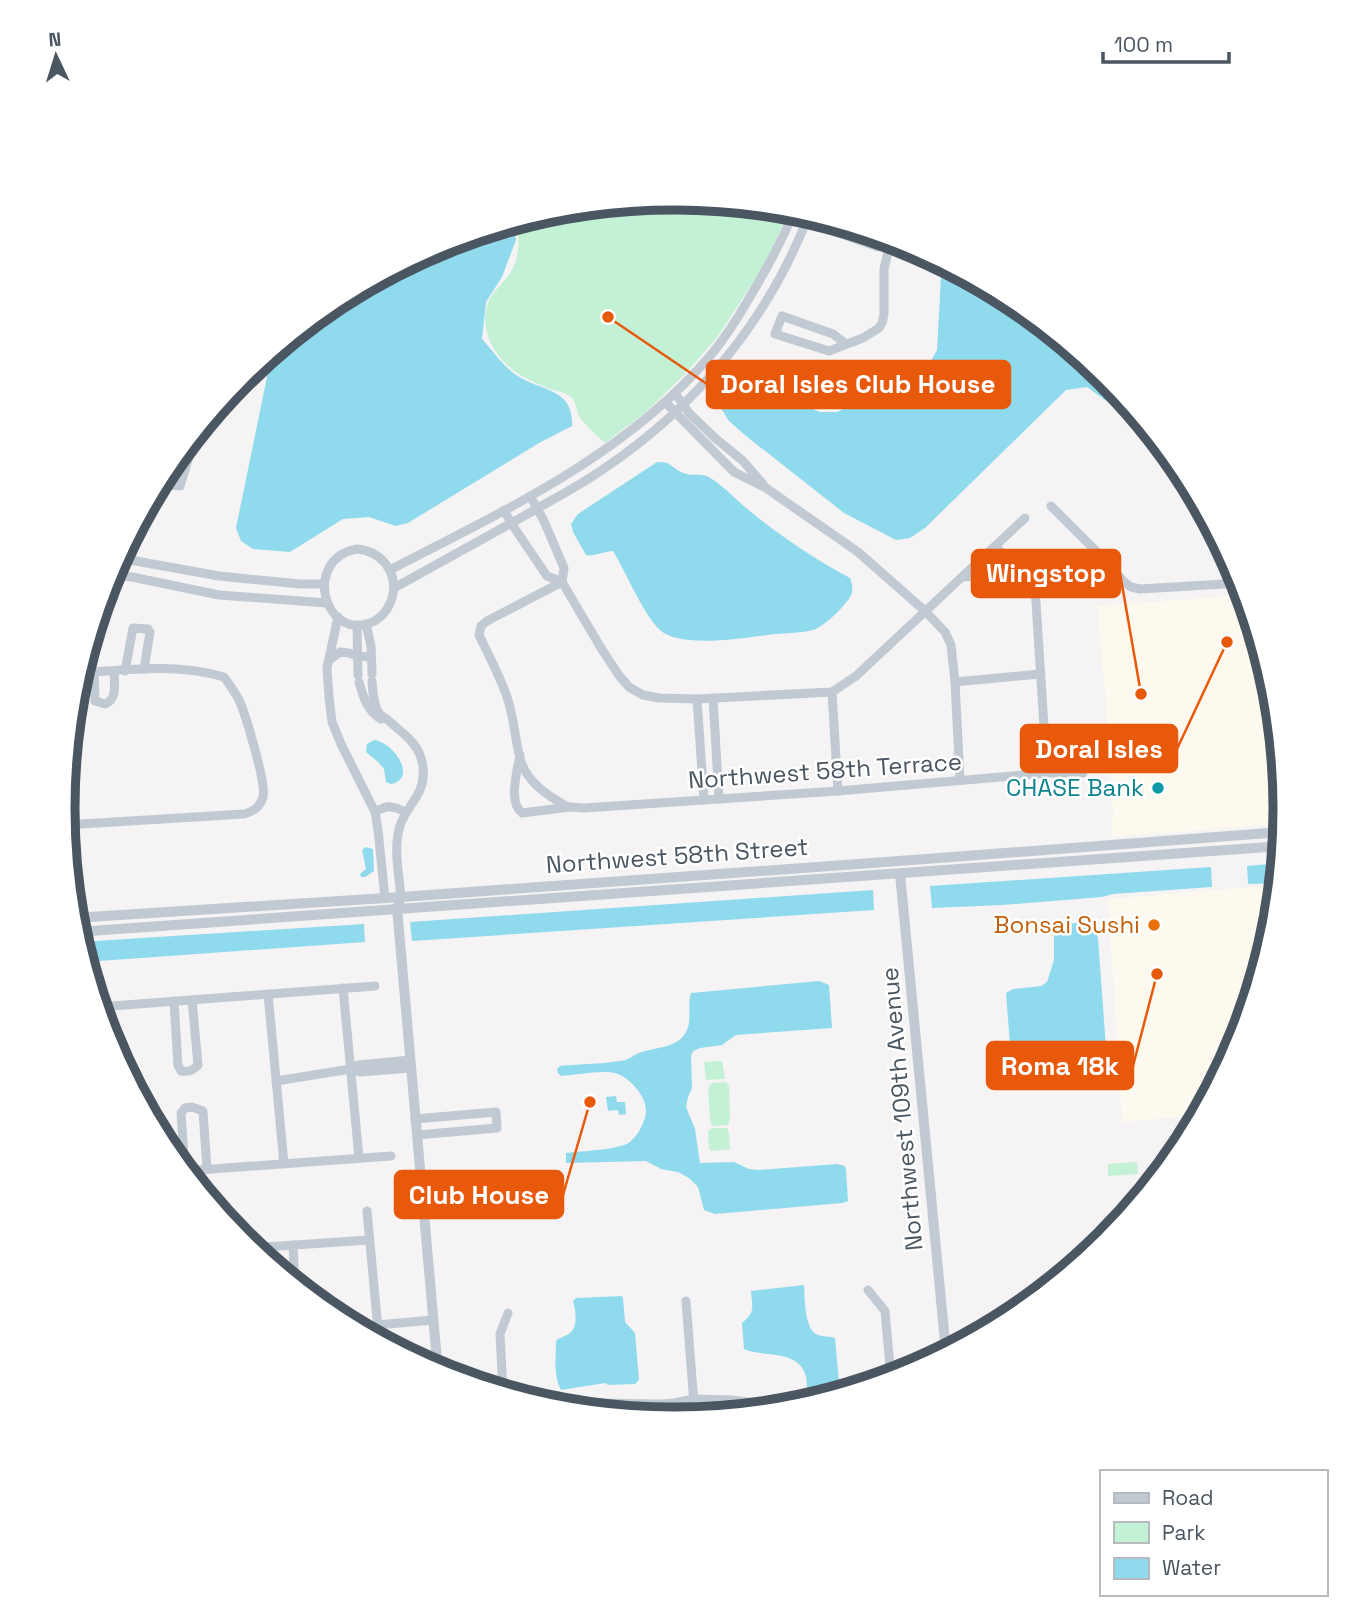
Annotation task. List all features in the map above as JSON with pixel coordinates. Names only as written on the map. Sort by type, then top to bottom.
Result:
[{"type":"street","points":[[390,570],[530,496],[599,454],[665,402],[706,361],[727,333],[776,253],[790,221]]},
{"type":"street","points":[[394,588],[604,469],[675,413],[727,359],[764,306],[796,248],[805,224]]},
{"type":"street","points":[[846,235],[879,246]]},
{"type":"street","points":[[846,344],[834,334],[782,316],[775,334],[825,351],[833,351],[879,328],[884,314],[884,269],[888,250]]},
{"type":"street","points":[[675,393],[689,413],[742,460],[766,488]]},
{"type":"street","points":[[665,402],[734,472],[766,488],[858,552],[945,632],[951,645],[955,682],[960,780]]},
{"type":"street","points":[[170,485],[180,486],[189,458]]},
{"type":"street","points":[[530,496],[564,568],[562,582],[600,648],[629,687],[643,695],[659,698],[697,699],[832,692],[856,676],[1025,519]]},
{"type":"street","points":[[1051,506],[1131,587],[1140,589],[1229,584]]},
{"type":"street","points":[[504,510],[547,576],[562,582]]},
{"type":"street","points":[[996,547],[1035,587],[1047,774]]},
{"type":"street","points":[[349,550],[367,550],[379,556],[390,570],[394,588],[390,605],[375,621],[362,625],[343,621],[327,603],[324,584],[326,573],[340,554],[349,550]]},
{"type":"street","points":[[130,560],[219,576],[324,584]]},
{"type":"street","points":[[962,577],[1022,574]]},
{"type":"street","points":[[122,576],[219,594],[327,603]]},
{"type":"street","points":[[562,582],[487,621],[481,626],[479,635],[508,699],[526,772],[536,786],[570,807]]},
{"type":"street","points":[[338,617],[327,668],[332,722],[375,813],[385,898],[397,910]]},
{"type":"street","points":[[362,625],[357,656],[363,699],[375,716],[392,724]]},
{"type":"street","points":[[362,625],[371,657],[374,699],[379,713],[407,735],[417,748],[423,765],[423,783],[400,825],[397,841],[401,897],[397,910],[437,1358]]},
{"type":"street","points":[[125,671],[135,627],[148,629],[150,632],[144,669]]},
{"type":"street","points":[[329,660],[340,652],[371,657]]},
{"type":"street","points":[[76,824],[244,814],[256,810],[263,798],[264,790],[252,740],[239,701],[224,677],[184,668],[144,669],[125,671],[114,671],[94,673],[95,701],[109,703],[114,693],[114,671]]},
{"type":"street","points":[[955,682],[1040,674]]},
{"type":"street","points":[[832,692],[838,791]]},
{"type":"street","points":[[713,698],[719,799]]},
{"type":"street","points":[[697,699],[704,800]]},
{"type":"street","name":"Northwest 58th Terrace","points":[[520,755],[514,800],[516,808],[522,813],[570,807],[838,791],[1047,774],[1083,774]]},
{"type":"street","points":[[375,813],[390,806],[406,813]]},
{"type":"street","name":"Northwest 58th Street","points":[[86,917],[401,897],[1272,833]]},
{"type":"street","name":"Northwest 58th Street","points":[[88,931],[1271,847]]},
{"type":"street","name":"Northwest 109th Avenue","points":[[899,861],[945,1343]]},
{"type":"street","points":[[109,1006],[375,986]]},
{"type":"street","points":[[343,988],[359,1158]]},
{"type":"street","points":[[268,994],[284,1164]]},
{"type":"street","points":[[174,1001],[178,1065],[181,1071],[188,1071],[198,1065],[192,1000]]},
{"type":"street","points":[[275,1081],[351,1069],[358,1065],[379,1067],[411,1064]]},
{"type":"street","points":[[184,1152],[181,1113],[184,1108],[192,1107],[203,1111],[207,1169]]},
{"type":"street","points":[[415,1119],[496,1112],[497,1128],[417,1135]]},
{"type":"street","points":[[197,1170],[391,1156]]},
{"type":"street","points":[[367,1211],[377,1328]]},
{"type":"street","points":[[266,1247],[369,1240]]},
{"type":"street","points":[[293,1245],[294,1271]]},
{"type":"street","points":[[868,1290],[886,1311],[890,1367]]},
{"type":"street","points":[[686,1301],[694,1406]]},
{"type":"street","points":[[502,1382],[500,1334],[508,1313]]},
{"type":"street","points":[[377,1325],[433,1320]]},
{"type":"street","points":[[607,1403],[660,1404],[694,1399],[749,1402]]},
{"type":"shaded area","points":[[1233,596],[1252,654],[1268,730],[1272,825],[1111,837],[1113,813],[1108,726],[1097,606]]},
{"type":"shaded area","points":[[1268,886],[1241,1001],[1211,1073],[1188,1116],[1122,1122],[1108,899]]},
{"type":"green space","points":[[635,211],[713,211],[785,220],[763,267],[718,336],[685,374],[646,412],[605,443],[581,419],[571,397],[517,373],[502,359],[490,342],[485,313],[492,296],[512,271],[519,230],[557,221]]},
{"type":"green space","points":[[722,1061],[725,1079],[706,1080],[704,1062]]},
{"type":"green space","points":[[726,1082],[729,1086],[730,1120],[728,1125],[713,1126],[710,1121],[708,1088],[712,1083]]},
{"type":"green space","points":[[712,1128],[727,1128],[730,1149],[711,1151],[708,1131]]},
{"type":"green space","points":[[1137,1162],[1138,1174],[1108,1176],[1108,1164]]},
{"type":"water","points":[[515,231],[516,240],[502,277],[486,302],[482,339],[512,372],[560,396],[571,413],[572,426],[539,443],[408,523],[396,526],[369,517],[343,519],[290,552],[253,549],[241,541],[236,528],[267,370],[279,358],[310,333],[375,290],[445,255]]},
{"type":"water","points":[[942,273],[1007,311],[1069,358],[1124,414],[1161,461],[1113,406],[1087,387],[1066,390],[925,528],[910,538],[896,540],[844,513],[729,421],[722,410],[724,398],[737,384],[820,412],[837,412],[902,383],[928,366],[937,350]]},
{"type":"water","points":[[657,462],[669,464],[685,474],[704,475],[712,479],[786,538],[850,578],[852,593],[846,603],[823,624],[804,632],[703,641],[664,633],[644,608],[613,551],[586,555],[571,524],[578,514]]},
{"type":"water","points":[[374,740],[389,747],[400,761],[403,775],[399,781],[391,784],[386,782],[384,769],[366,752],[367,744]]},
{"type":"water","points":[[366,847],[373,849],[374,871],[361,877],[360,874],[366,869],[362,850]]},
{"type":"water","points":[[1270,864],[1268,883],[1248,884],[1247,866]]},
{"type":"water","points":[[1211,867],[1212,887],[1002,905],[932,908],[930,886]]},
{"type":"water","points":[[873,890],[874,910],[412,941],[410,922]]},
{"type":"water","points":[[1078,923],[1094,930],[1098,938],[1107,1062],[1104,1067],[1099,1068],[1016,1075],[1012,1071],[1006,993],[1013,989],[1041,986],[1047,982],[1054,960],[1054,929],[1059,924]]},
{"type":"water","points":[[364,924],[365,942],[96,961],[91,941]]},
{"type":"water","points":[[819,981],[829,985],[832,1028],[736,1035],[722,1045],[693,1051],[692,1088],[686,1107],[695,1129],[700,1163],[734,1162],[758,1170],[837,1164],[845,1166],[848,1201],[715,1214],[704,1210],[698,1187],[689,1178],[646,1161],[566,1163],[566,1153],[609,1148],[630,1142],[641,1127],[646,1109],[631,1082],[620,1075],[603,1072],[561,1076],[557,1069],[560,1066],[625,1060],[678,1041],[687,1030],[691,993]]},
{"type":"water","points":[[616,1096],[617,1102],[625,1102],[626,1114],[619,1115],[618,1110],[608,1111],[606,1097]]},
{"type":"water","points":[[804,1285],[810,1327],[818,1335],[835,1338],[839,1384],[807,1392],[804,1371],[799,1364],[785,1357],[744,1349],[742,1323],[751,1312],[751,1291]]},
{"type":"water","points":[[622,1296],[625,1322],[635,1333],[639,1380],[635,1384],[605,1383],[561,1390],[556,1372],[556,1341],[571,1332],[575,1325],[573,1301],[576,1298]]},
{"type":"place","name":"Doral Isles Club House","points":[[608,317]]},
{"type":"place","name":"Doral Isles","points":[[1227,642]]},
{"type":"place","name":"Wingstop","points":[[1141,694]]},
{"type":"place","name":"CHASE Bank","points":[[1158,788]]},
{"type":"place","name":"Bonsai Sushi","points":[[1154,925]]},
{"type":"place","name":"Roma 18k","points":[[1157,974]]},
{"type":"place","name":"Club House","points":[[590,1102]]}]
